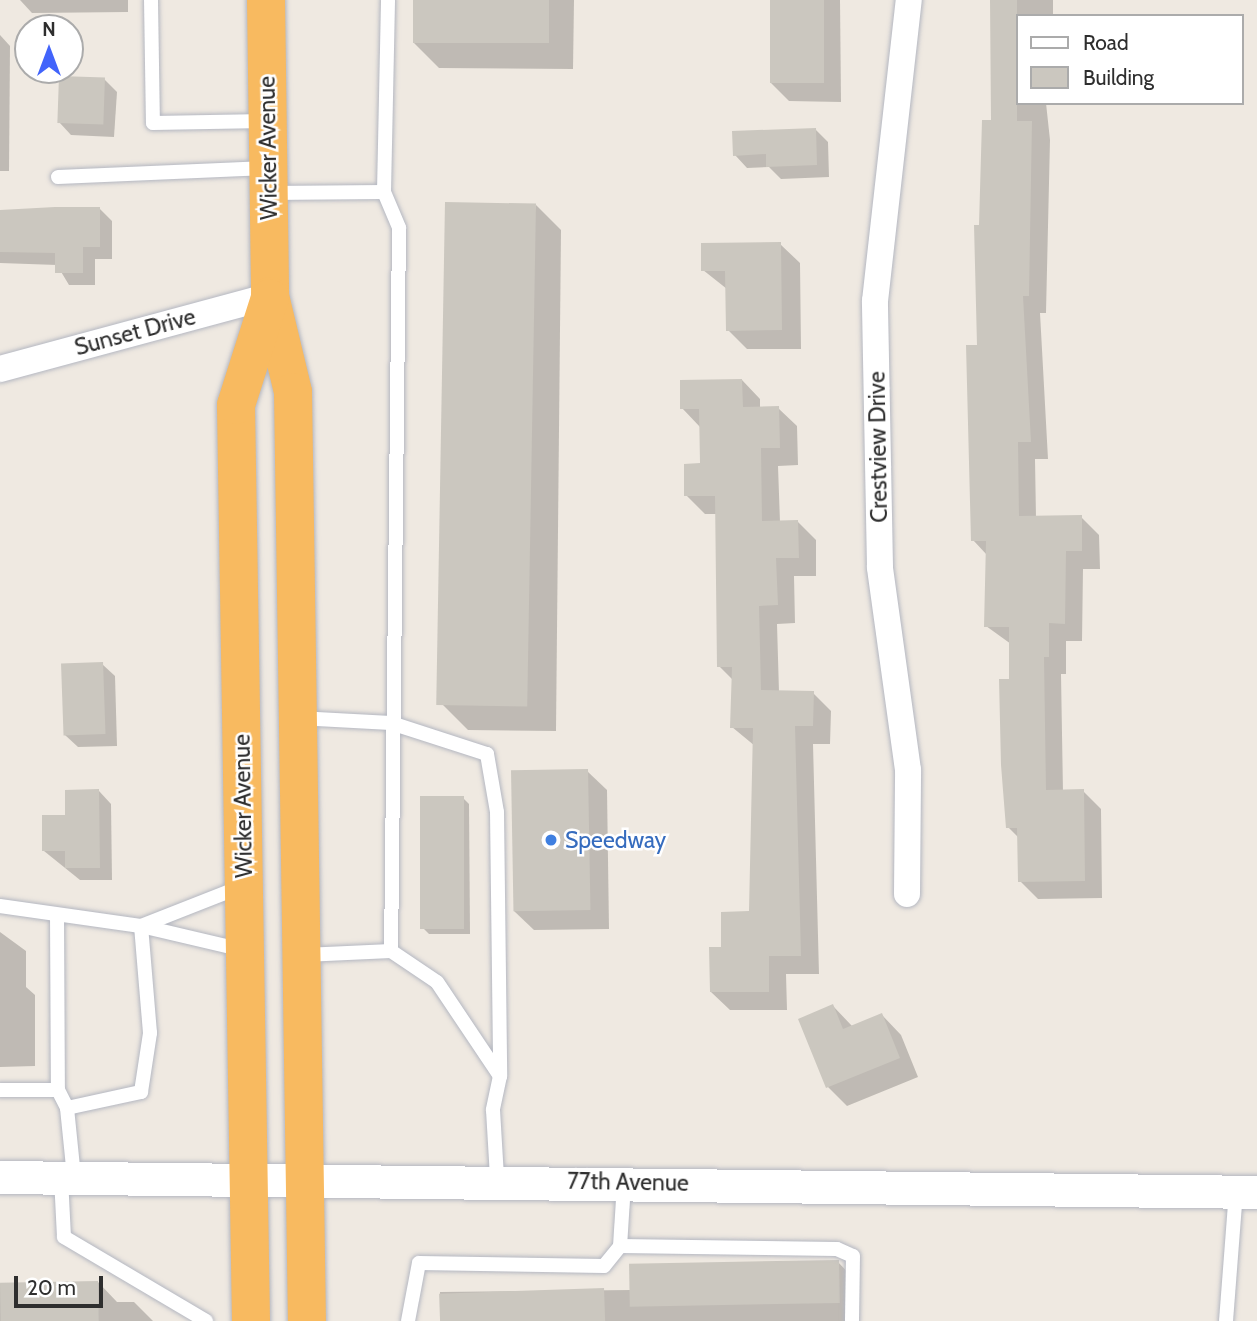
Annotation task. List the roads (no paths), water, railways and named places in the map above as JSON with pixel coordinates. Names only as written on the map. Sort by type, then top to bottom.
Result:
[{"type":"highway","name":"Wicker Avenue","points":[[266,0],[270,296],[293,391],[307,1178],[307,1321]]},
{"type":"highway","name":"Wicker Avenue","points":[[251,1321],[248,951],[236,405],[270,296]]},
{"type":"street","name":"Crestview Drive","points":[[906,894],[908,770],[880,568],[875,301],[909,0]]},
{"type":"street","name":"Sunset Drive","points":[[0,369],[270,296]]},
{"type":"street","name":"77th Avenue","points":[[0,1177],[497,1178],[624,1183],[1246,1191]]},
{"type":"lane","points":[[151,0],[153,123],[268,121]]},
{"type":"lane","points":[[388,0],[384,192],[399,228],[391,723],[391,951]]},
{"type":"lane","points":[[58,177],[269,180],[384,192]]},
{"type":"lane","points":[[297,718],[391,723],[487,754],[497,812],[500,1076],[493,1110],[497,1178]]},
{"type":"lane","points":[[141,926],[245,885]]},
{"type":"lane","points":[[0,906],[141,926],[248,951]]},
{"type":"lane","points":[[57,915],[58,1090],[67,1108],[68,1177],[64,1237],[206,1321]]},
{"type":"lane","points":[[67,1108],[141,1092],[150,1033],[141,926]]},
{"type":"lane","points":[[303,955],[391,951],[437,982],[500,1076]]},
{"type":"lane","points":[[0,1090],[58,1090]]},
{"type":"lane","points":[[408,1321],[419,1263],[604,1266],[620,1246],[624,1183]]},
{"type":"lane","points":[[1226,1321],[1246,1191]]},
{"type":"lane","points":[[620,1246],[837,1249],[853,1256],[852,1321]]},
{"type":"place","name":"Speedway","points":[[551,840]]}]
